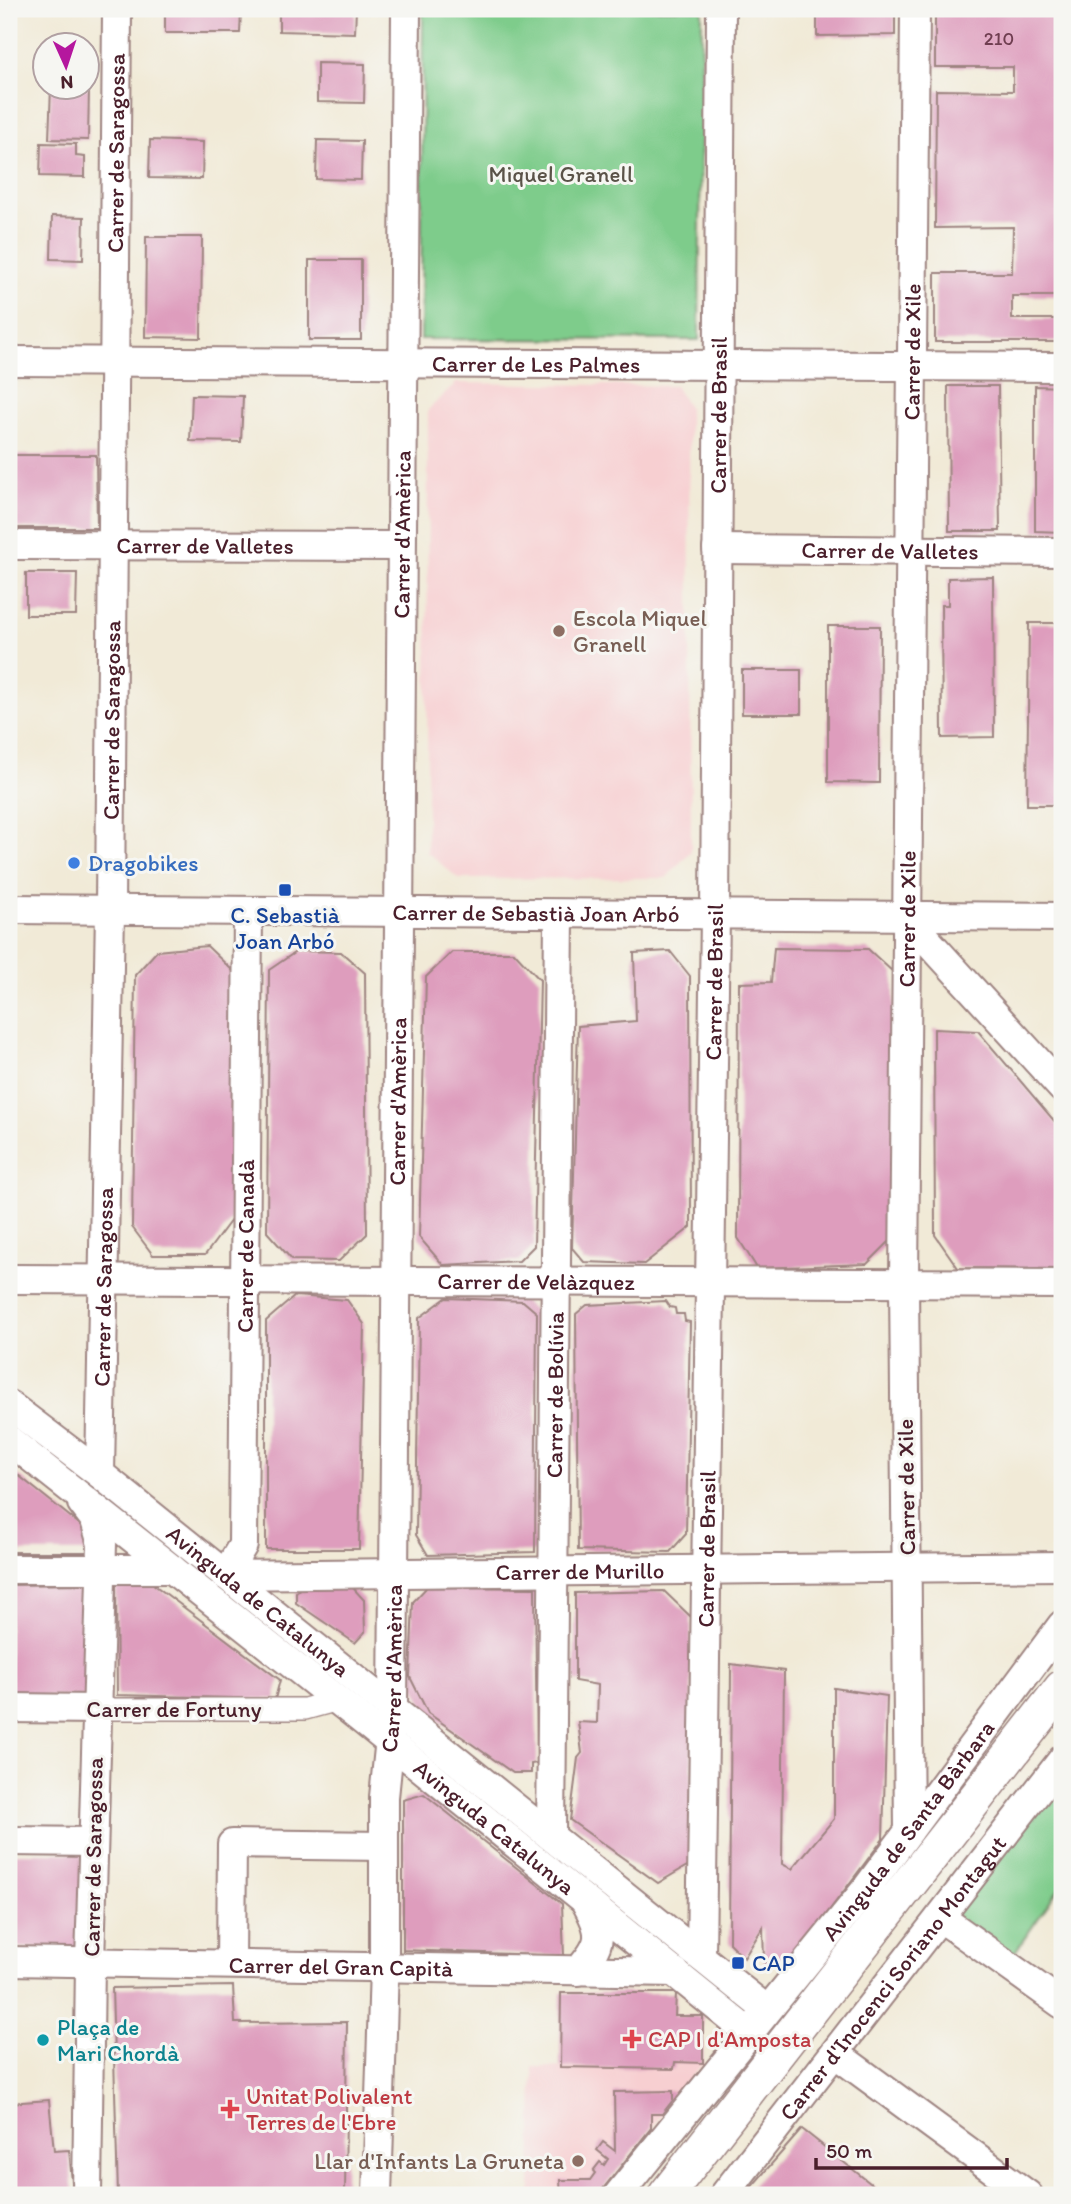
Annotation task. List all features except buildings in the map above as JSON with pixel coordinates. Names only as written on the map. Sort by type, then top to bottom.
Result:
[{"type":"street","name":"Carrer de Saragossa","points":[[100,1474],[110,909],[117,9]]},
{"type":"street","name":"Carrer d'Amèrica","points":[[377,2195],[384,1967],[384,1797],[393,1709],[406,9]]},
{"type":"street","name":"Carrer de Brasil","points":[[701,1957],[715,915],[721,9]]},
{"type":"street","name":"Carrer de Xile","points":[[909,1831],[904,1283],[915,9]]},
{"type":"street","name":"Carrer de Les Palmes","points":[[9,360],[1062,367]]},
{"type":"street","name":"Carrer de Valletes","points":[[9,545],[401,546]]},
{"type":"street","name":"Carrer de Valletes","points":[[717,550],[1062,552]]},
{"type":"street","name":"Carrer de Sebastià Joan Arbó","points":[[9,909],[1062,917]]},
{"type":"street","name":"Carrer de Canadà","points":[[225,1575],[243,1545],[248,911]]},
{"type":"street","name":"Carrer de Bolívia","points":[[551,1836],[559,914]]},
{"type":"street","points":[[906,917],[1062,1088]]},
{"type":"street","name":"Carrer de Velàzquez","points":[[9,1279],[1062,1284]]},
{"type":"street","name":"Avinguda de Catalunya","points":[[9,1405],[100,1474],[767,2010]]},
{"type":"street","name":"Avinguda Catalunya","points":[[9,1440],[338,1700],[749,2033]]},
{"type":"street","name":"Carrer de Saragossa","points":[[69,1487],[95,1520],[102,1544],[90,1962],[87,2195]]},
{"type":"street","name":"Carrer de Murillo","points":[[225,1575],[1062,1566]]},
{"type":"street","points":[[9,1569],[172,1569]]},
{"type":"street","name":"Avinguda de Santa Bàrbara","points":[[618,2195],[866,1889],[1062,1625]]},
{"type":"street","name":"Avinguda de Santa Bàrbara","points":[[666,2195],[1062,1688]]},
{"type":"street","name":"Carrer de Fortuny","points":[[9,1709],[305,1709],[338,1700]]},
{"type":"street","name":"Carrer d'Inocenci Soriano Montagut","points":[[725,2195],[1060,1768]]},
{"type":"street","points":[[9,1840],[93,1842]]},
{"type":"street","points":[[230,1964],[232,1844],[384,1846]]},
{"type":"street","points":[[578,1971],[595,1952],[600,1934],[597,1922],[584,1898]]},
{"type":"street","points":[[941,1918],[1062,2004]]},
{"type":"street","name":"Carrer del Gran Capità","points":[[9,1961],[675,1972]]},
{"type":"street","points":[[836,2054],[1028,2195]]},
{"type":"shaded area","name":"Escola Miquel Granell","points":[[456,383],[675,386],[689,408],[691,851],[666,878],[459,879],[427,852],[428,410]]},
{"type":"shaded area","name":"Llar d'Infants La Gruneta","points":[[675,2062],[703,2063],[598,2195],[531,2195],[533,2067],[674,2069]]},
{"type":"green space","name":"Miquel Granell","points":[[423,9],[702,9],[699,340],[421,339]]},
{"type":"green space","points":[[1054,1778],[1062,1784],[1062,1884],[1010,1959],[948,1917]]},
{"type":"place","name":"Escola Miquel Granell","points":[[559,631]]},
{"type":"place","name":"Dragobikes","points":[[74,863]]},
{"type":"place","name":"C. Sebastià Joan Arbó","points":[[285,890]]},
{"type":"place","name":"CAP","points":[[738,1963]]},
{"type":"place","name":"CAP I d'Amposta","points":[[632,2039]]},
{"type":"place","name":"Plaça de Mari Chordà","points":[[43,2040]]},
{"type":"place","name":"Unitat Polivalent Terres de l'Ebre","points":[[230,2109]]},
{"type":"place","name":"Llar d'Infants La Gruneta","points":[[578,2161]]}]
